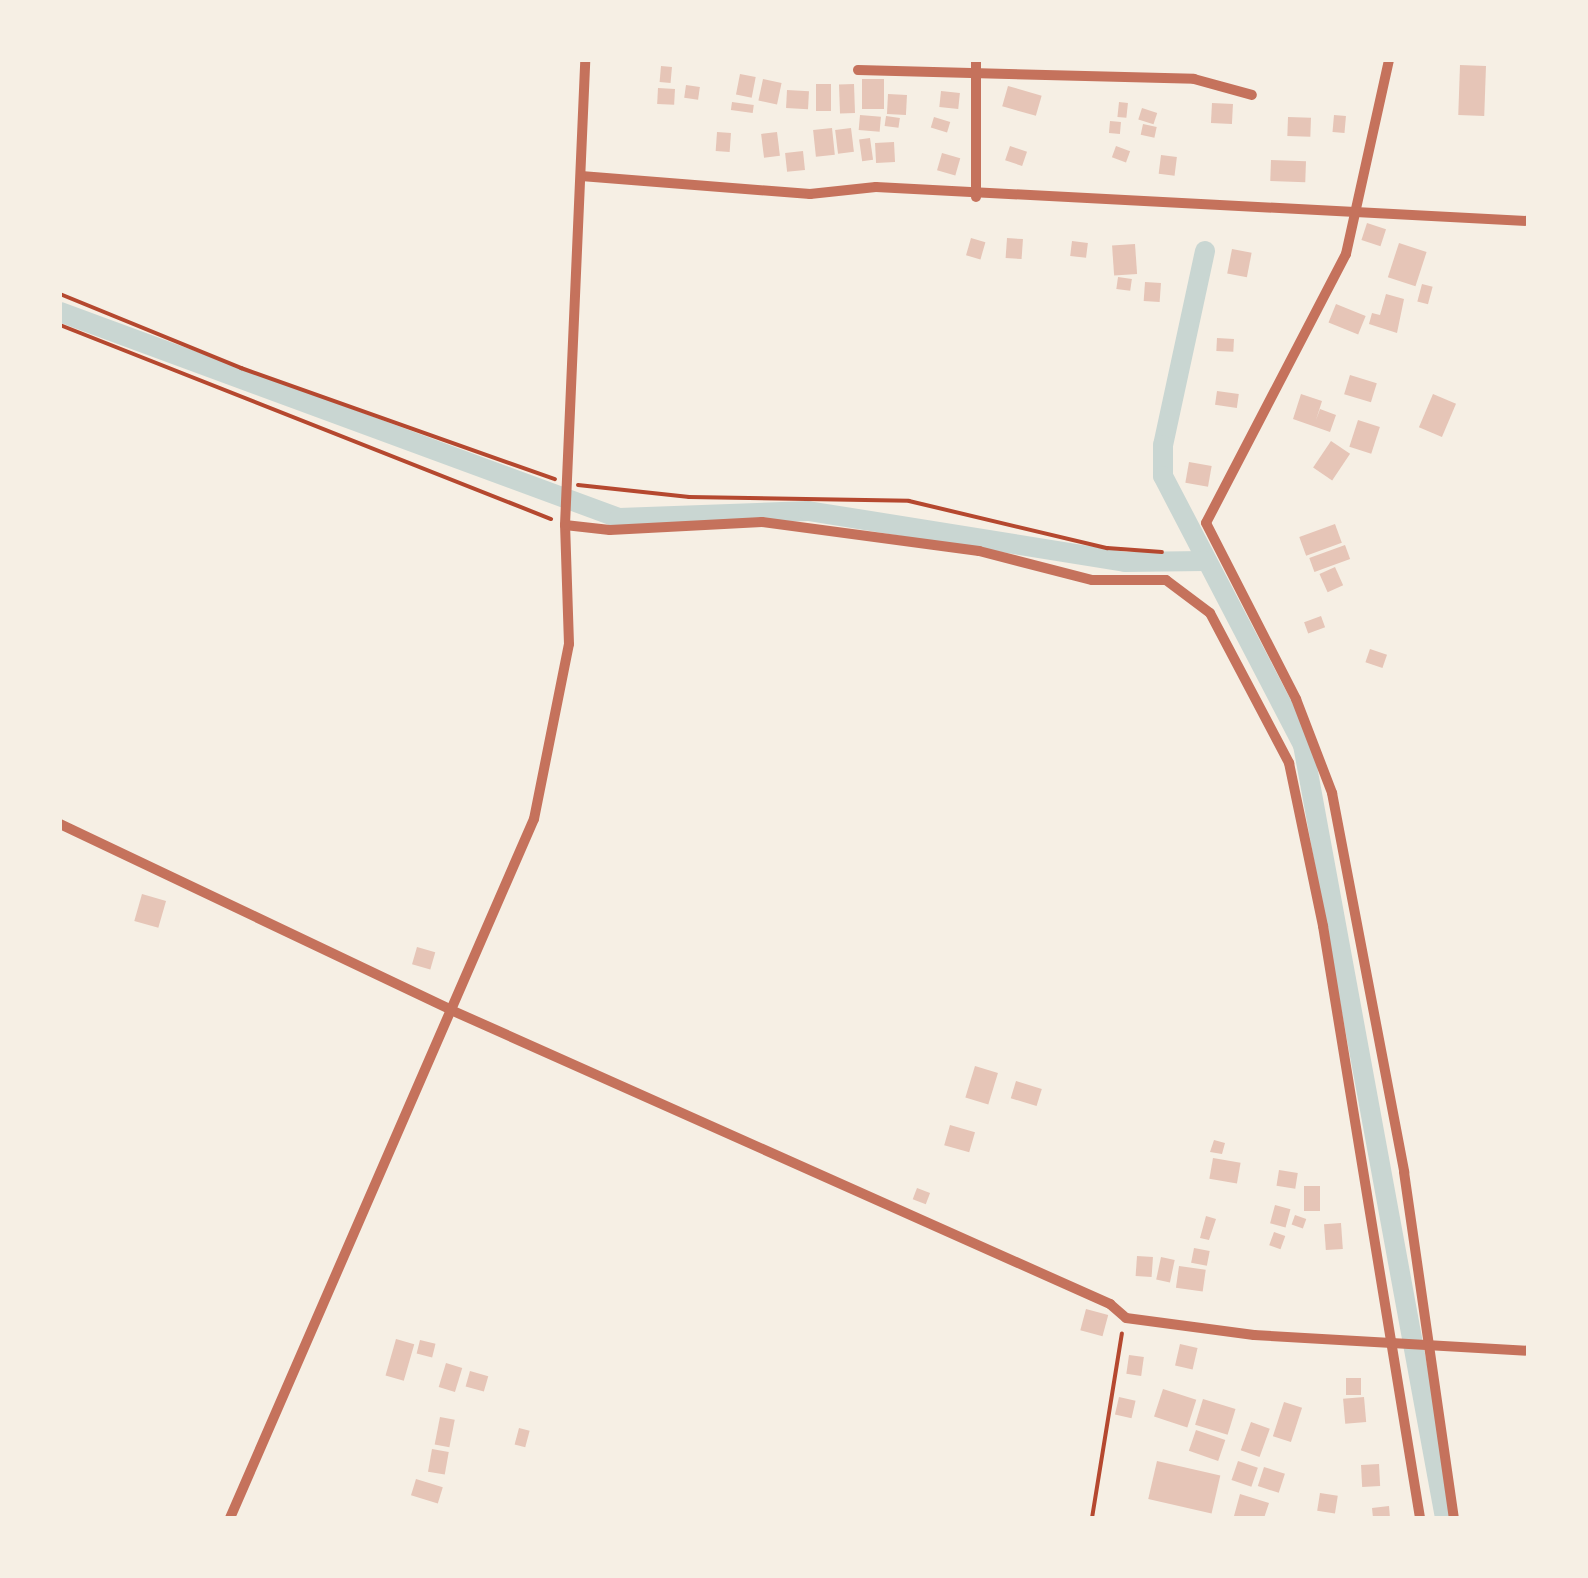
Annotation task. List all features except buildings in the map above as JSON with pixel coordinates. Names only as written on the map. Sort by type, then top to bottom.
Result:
[{"type":"street","points":[[230,1518],[534,819],[569,644],[565,525],[585,60]]},
{"type":"street","points":[[1388,60],[1358,214],[1312,329],[1206,522],[1296,699],[1332,792],[1428,1342],[1454,1518]]},
{"type":"street","points":[[976,65],[976,197]]},
{"type":"street","points":[[858,70],[976,65],[1194,79],[1252,95]]},
{"type":"street","points":[[581,176],[810,194],[876,187],[976,197],[1172,198],[1358,214],[1528,221]]},
{"type":"street","points":[[565,525],[610,530],[762,522],[979,551],[1092,580],[1166,580],[1210,613],[1289,762],[1323,926],[1420,1518]]},
{"type":"street","points":[[60,824],[451,1010],[1110,1304],[1126,1318],[1528,1350]]},
{"type":"path","points":[[60,294],[242,368],[568,484],[689,497],[909,501],[1107,548],[1162,552]]},
{"type":"path","points":[[60,325],[565,525]]},
{"type":"path","points":[[1092,1518],[1126,1318]]},
{"type":"waterway","points":[[1205,251],[1163,445],[1163,476],[1303,745],[1445,1518]]},
{"type":"waterway","points":[[60,312],[619,518],[808,511],[1125,562],[1204,561]]}]
